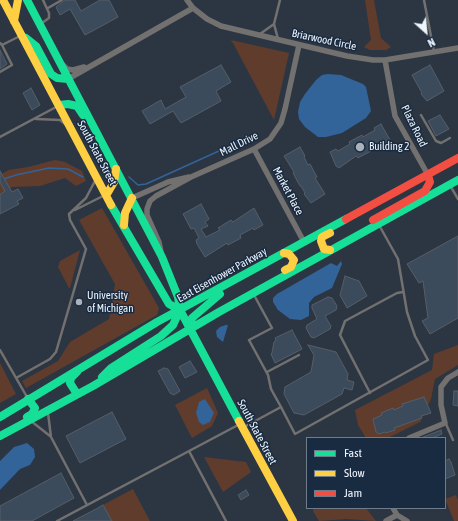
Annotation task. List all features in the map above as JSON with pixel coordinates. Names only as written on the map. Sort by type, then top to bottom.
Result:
[{"type":"main road","points":[[14,21],[18,0]]},
{"type":"main road","name":"South State Street","points":[[27,0],[162,257],[178,297],[180,310],[293,521]]},
{"type":"main road","name":"South State Street","points":[[3,5],[10,12],[107,194],[124,229],[169,304],[180,310]]},
{"type":"main road","points":[[22,35],[36,46],[51,74],[57,78],[68,79]]},
{"type":"main road","points":[[59,105],[68,104],[77,106],[105,147]]},
{"type":"main road","name":"East Eisenhower Parkway","points":[[0,417],[157,322],[458,158]]},
{"type":"main road","points":[[107,194],[114,182],[116,169]]},
{"type":"main road","points":[[348,240],[362,226],[425,191],[430,182],[428,174]]},
{"type":"main road","points":[[0,436],[93,386],[219,312],[458,180]]},
{"type":"main road","points":[[124,229],[125,213],[132,198]]},
{"type":"main road","points":[[330,250],[326,251],[322,246],[322,238],[374,208],[384,198]]},
{"type":"main road","points":[[219,312],[230,301],[291,267],[294,264],[292,256],[284,253]]},
{"type":"main road","points":[[190,329],[192,318],[212,299],[258,272],[272,260]]},
{"type":"main road","points":[[93,386],[111,368],[160,336],[173,324],[180,310]]},
{"type":"main road","points":[[77,394],[70,383],[71,378],[76,373],[138,337],[157,322]]},
{"type":"main road","points":[[0,436],[6,428],[32,414],[35,408],[28,400]]},
{"type":"street","points":[[31,0],[33,12]]},
{"type":"street","name":"Briarwood Circle","points":[[187,0],[193,8],[207,19],[221,26],[347,56],[372,60],[385,60],[458,48]]},
{"type":"street","points":[[68,79],[193,8]]},
{"type":"street","name":"Mall Drive","points":[[162,257],[159,242],[147,215],[148,205],[156,196],[191,177],[254,149],[270,139],[281,123],[299,45]]},
{"type":"street","name":"Plaza Road","points":[[385,60],[396,116],[428,174]]},
{"type":"street","points":[[60,63],[67,69],[73,70],[98,62]]},
{"type":"street","name":"Market Place","points":[[254,149],[304,242]]},
{"type":"street","name":"Mall Drive","points":[[132,198],[168,182],[191,177]]},
{"type":"street","points":[[411,437],[445,423],[441,404],[441,387],[448,378],[458,372]]},
{"type":"street","points":[[394,509],[397,515],[407,521]]},
{"type":"street","points":[[386,521],[397,515]]},
{"type":"lane","points":[[40,24],[49,18],[48,8],[43,0]]},
{"type":"lane","points":[[48,8],[53,3],[62,0]]},
{"type":"lane","points":[[278,40],[274,24],[280,0]]},
{"type":"lane","points":[[424,0],[434,52]]},
{"type":"lane","points":[[258,36],[274,24]]},
{"type":"lane","points":[[0,72],[12,65],[1,44],[22,35]]},
{"type":"lane","points":[[0,137],[59,105]]},
{"type":"lane","points":[[421,115],[436,141],[441,143],[450,138]]},
{"type":"lane","points":[[33,119],[47,118],[60,120],[72,129]]},
{"type":"lane","points":[[16,378],[50,359],[56,352],[86,249],[70,220],[69,214],[73,212],[90,193],[97,177]]},
{"type":"lane","points":[[449,184],[458,199]]},
{"type":"lane","points":[[73,212],[107,194]]},
{"type":"lane","points":[[253,293],[272,328],[249,340],[267,372],[272,389],[295,434],[428,360],[415,334],[407,312],[398,259],[378,223]]},
{"type":"lane","points":[[370,392],[340,335],[345,321],[397,293],[403,292]]},
{"type":"lane","points":[[0,350],[28,400]]},
{"type":"lane","points":[[267,372],[300,355]]},
{"type":"lane","points":[[57,521],[189,451],[281,407]]},
{"type":"lane","points":[[47,411],[51,437],[87,505]]},
{"type":"lane","points":[[30,420],[51,437]]},
{"type":"lane","points":[[445,423],[453,440]]},
{"type":"lane","points":[[189,451],[226,521]]},
{"type":"shaded area","points":[[365,0],[374,0],[381,38],[391,47],[386,50],[370,50],[364,47],[371,40]]},
{"type":"shaded area","points":[[231,40],[289,53],[274,120],[233,43]]},
{"type":"shaded area","points":[[55,160],[65,162],[82,171],[86,181],[76,186],[65,178],[40,186],[12,187],[0,193],[0,175],[9,170]]},
{"type":"shaded area","points":[[102,208],[159,308],[157,315],[26,388],[22,381],[58,361],[70,342],[109,319],[115,284],[79,220]]},
{"type":"shaded area","points":[[80,250],[69,288],[58,267],[60,261]]},
{"type":"shaded area","points":[[458,345],[458,365],[435,379],[431,399],[420,422],[390,437],[365,437],[358,425],[355,410],[432,370],[434,354]]},
{"type":"shaded area","points":[[0,363],[16,394],[0,403]]},
{"type":"shaded area","points":[[207,388],[218,413],[212,426],[192,438],[175,405]]},
{"type":"shaded area","points":[[204,457],[246,462],[251,472],[223,492]]},
{"type":"shaded area","points":[[133,489],[150,521],[112,521],[103,505]]},
{"type":"shaded area","points":[[456,495],[458,500],[458,521],[454,521],[446,499]]},
{"type":"shaded area","points":[[314,509],[367,509],[376,521],[346,519],[319,521],[313,511]]},
{"type":"water","points":[[322,75],[341,75],[363,84],[366,87],[371,111],[366,118],[342,133],[326,137],[318,137],[305,127],[299,119],[298,112],[300,102],[316,80]]},
{"type":"water","points":[[341,261],[342,264],[332,288],[314,297],[309,303],[309,316],[301,320],[290,319],[278,310],[273,302],[273,298],[277,294],[331,263],[337,266]]},
{"type":"water","points":[[228,325],[223,342],[217,337],[216,331],[220,327]]},
{"type":"water","points":[[205,399],[214,413],[210,422],[203,425],[199,422],[196,413],[199,402]]},
{"type":"water","points":[[27,443],[34,449],[35,457],[30,465],[20,469],[0,490],[0,461],[14,447]]},
{"type":"building","points":[[65,0],[75,0],[81,11],[100,0],[109,0],[118,17],[85,35],[70,9],[60,15],[56,7]]},
{"type":"building","points":[[0,50],[7,64],[0,69]]},
{"type":"building","points":[[221,65],[231,82],[216,91],[221,101],[181,123],[173,111],[150,124],[142,111],[161,100],[165,109],[186,97],[180,87]]},
{"type":"building","points":[[430,65],[444,91],[427,101],[421,94],[422,93],[412,75]]},
{"type":"building","points":[[31,88],[40,105],[32,110],[23,93]]},
{"type":"building","points":[[440,115],[449,129],[436,136],[428,121]]},
{"type":"building","name":"Building 2","points":[[381,124],[390,140],[383,144],[382,142],[370,149],[371,151],[358,158],[356,156],[339,168],[336,166],[330,152],[336,149],[338,151],[350,144],[349,142],[362,135],[363,137],[375,130],[374,128]]},
{"type":"building","points":[[300,147],[308,165],[310,164],[317,177],[315,178],[325,194],[311,203],[304,194],[305,193],[293,173],[294,172],[284,156]]},
{"type":"building","points":[[0,171],[12,192],[18,189],[23,198],[17,201],[19,204],[0,214],[0,194],[5,191],[0,182]]},
{"type":"building","points":[[201,204],[209,219],[205,222],[208,226],[201,229],[206,237],[220,230],[218,228],[231,220],[233,222],[254,208],[263,225],[254,230],[253,228],[240,235],[241,238],[228,245],[227,243],[205,257],[197,244],[196,240],[199,238],[194,228],[191,229],[183,214]]},
{"type":"building","points":[[458,236],[458,318],[430,334],[422,321],[428,318],[423,281],[419,283],[407,264]]},
{"type":"building","points":[[345,276],[359,281],[367,296],[347,308],[340,295]]},
{"type":"building","points":[[328,297],[332,298],[337,306],[336,310],[325,316],[331,326],[330,329],[314,338],[311,337],[306,328],[307,325],[317,319],[312,305]]},
{"type":"building","points":[[292,330],[302,349],[275,363],[271,354],[274,342],[276,340],[275,338]]},
{"type":"building","points":[[308,345],[336,352],[348,374],[347,380],[354,382],[352,390],[344,388],[342,394],[304,415],[294,413],[284,394],[285,387],[311,372],[314,355]]},
{"type":"building","points":[[190,361],[197,372],[185,378],[179,367]]},
{"type":"building","points":[[164,368],[168,369],[180,391],[174,395],[170,393],[158,371]]},
{"type":"building","points":[[454,391],[458,391],[458,406],[453,405]]},
{"type":"building","points":[[424,397],[431,413],[421,416],[422,418],[394,428],[395,430],[379,434],[376,432],[373,419],[382,415],[381,413],[393,408],[394,410],[403,406],[402,404]]},
{"type":"building","points":[[112,412],[126,439],[80,463],[66,436]]},
{"type":"building","points":[[441,430],[442,434],[434,437],[424,437]]},
{"type":"building","points":[[449,459],[451,462],[455,475],[446,479],[446,460]]},
{"type":"building","points":[[61,473],[74,498],[32,521],[0,521],[0,506]]},
{"type":"building","points":[[246,490],[249,495],[241,500],[238,495]]},
{"type":"building","points":[[103,505],[112,521],[73,521],[96,509]]},
{"type":"waterway","points":[[129,177],[138,185],[146,184],[241,141]]},
{"type":"waterway","points":[[4,179],[49,168],[68,169],[83,177]]},
{"type":"traffic: fast","points":[[27,0],[162,257],[178,297],[180,310],[239,421]]},
{"type":"traffic: fast","points":[[26,38],[36,46],[51,74],[57,78],[68,79]]},
{"type":"traffic: fast","points":[[59,105],[68,104],[77,106],[83,115]]},
{"type":"traffic: fast","points":[[0,436],[93,386],[219,312],[458,180]]},
{"type":"traffic: fast","points":[[111,205],[169,304],[180,310]]},
{"type":"traffic: fast","points":[[0,417],[157,322],[346,219]]},
{"type":"traffic: fast","points":[[190,329],[192,318],[220,294]]},
{"type":"traffic: fast","points":[[102,377],[111,368],[161,336],[173,325],[180,310]]},
{"type":"traffic: fast","points":[[77,372],[71,378],[70,383],[77,394]]},
{"type":"traffic: fast","points":[[27,417],[32,414],[35,408],[28,399]]},
{"type":"traffic: slow","points":[[3,0],[111,205]]},
{"type":"traffic: slow","points":[[14,21],[18,0]]},
{"type":"traffic: slow","points":[[107,194],[114,182],[116,169]]},
{"type":"traffic: slow","points":[[124,225],[125,213],[132,198]]},
{"type":"traffic: slow","points":[[330,233],[322,237],[321,241],[324,249],[330,250]]},
{"type":"traffic: slow","points":[[284,253],[289,254],[294,260],[291,267],[285,270]]},
{"type":"traffic: slow","points":[[239,421],[293,521]]},
{"type":"traffic: jam","points":[[346,219],[458,158]]},
{"type":"traffic: jam","points":[[373,220],[425,191],[430,182],[428,175]]},
{"type":"place","name":"Building 2","points":[[360,147]]},
{"type":"place","name":"University of Michigan","points":[[79,302]]}]
